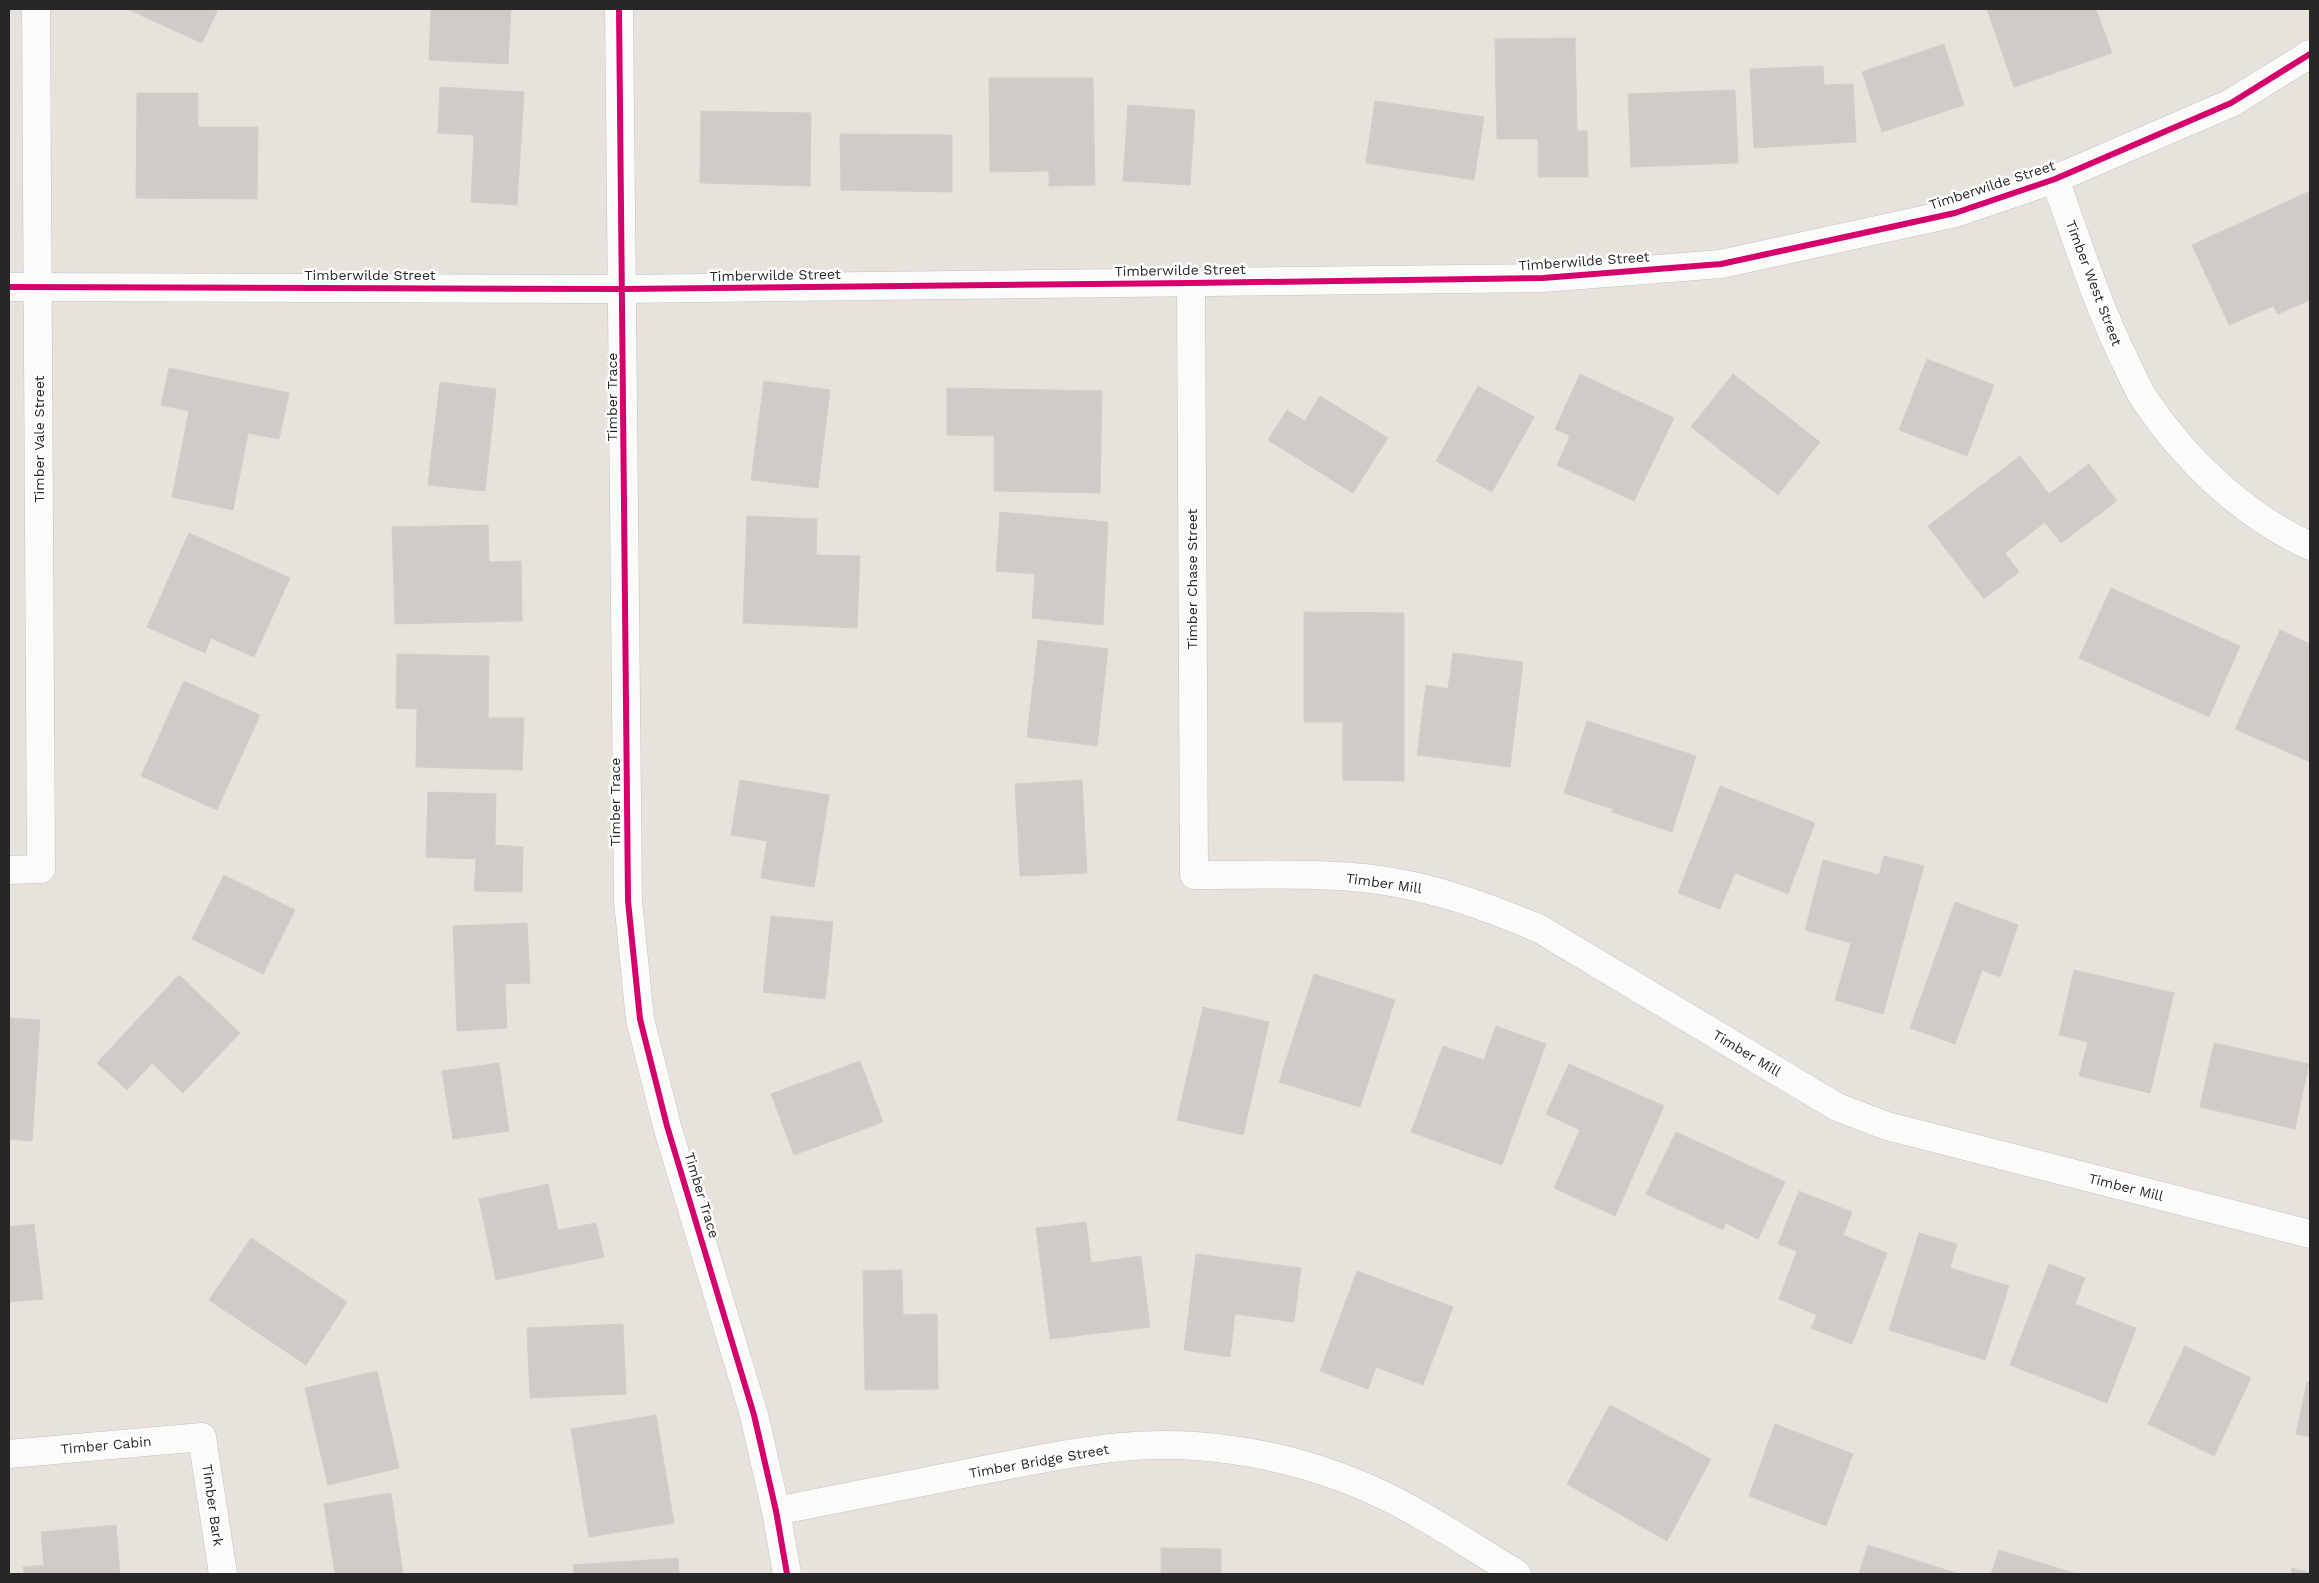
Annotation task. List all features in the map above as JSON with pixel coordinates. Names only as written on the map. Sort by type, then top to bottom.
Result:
[{"type":"street","name":"Timber Vale Street","points":[[9,870],[41,869],[36,9]]},
{"type":"street","name":"Timber Trace","points":[[620,9],[628,901],[640,1019],[667,1126],[754,1415],[776,1511],[787,1574]]},
{"type":"street","name":"Timberwilde Street","points":[[9,287],[623,289],[1191,283],[1543,278],[1721,264],[1955,213],[2055,179],[2231,103],[2310,54]]},
{"type":"street","name":"Timber West Street","points":[[2055,179],[2107,325],[2144,399],[2196,465],[2227,493],[2260,518],[2310,546]]},
{"type":"street","name":"Timber Chase Street","points":[[1191,283],[1194,875]]},
{"type":"street","name":"Timber Mill","points":[[1194,875],[1325,875],[1380,880],[1435,891],[1488,907],[1540,929],[1837,1106],[1854,1113],[1887,1126],[2310,1234]]},
{"type":"street","name":"Timber Cabin","points":[[9,1454],[202,1437]]},
{"type":"street","name":"Timber Bark","points":[[202,1437],[223,1574]]},
{"type":"street","name":"Timber Bridge Street","points":[[776,1511],[1066,1454],[1122,1447],[1178,1446],[1235,1450],[1290,1461],[1316,1469],[1396,1500],[1517,1574]]},
{"type":"building","points":[[127,9],[218,9],[202,43]]},
{"type":"building","points":[[431,9],[511,9],[508,64],[429,60]]},
{"type":"building","points":[[1987,9],[2096,9],[2112,53],[2014,87]]},
{"type":"building","points":[[1575,38],[1577,131],[1587,131],[1588,177],[1538,177],[1538,139],[1497,139],[1495,39]]},
{"type":"building","points":[[1944,44],[1964,105],[1882,132],[1862,72]]},
{"type":"building","points":[[1823,66],[1824,85],[1853,84],[1856,142],[1754,148],[1750,69]]},
{"type":"building","points":[[989,78],[1093,78],[1095,185],[1049,186],[1049,171],[990,172]]},
{"type":"building","points":[[440,87],[524,92],[517,205],[471,202],[474,135],[438,133]]},
{"type":"building","points":[[1735,90],[1738,163],[1631,167],[1628,94]]},
{"type":"building","points":[[137,93],[198,93],[198,127],[258,127],[257,199],[136,198]]},
{"type":"building","points":[[1375,101],[1484,117],[1474,180],[1366,163]]},
{"type":"building","points":[[1128,105],[1195,110],[1190,185],[1123,181]]},
{"type":"building","points":[[701,111],[811,113],[810,186],[700,183]]},
{"type":"building","points":[[840,134],[952,135],[952,192],[841,190]]},
{"type":"building","points":[[2310,191],[2310,300],[2278,314],[2273,306],[2229,325],[2192,245]]},
{"type":"building","points":[[1927,359],[1994,385],[1967,456],[1899,430]]},
{"type":"building","points":[[169,368],[289,393],[279,439],[248,433],[233,510],[172,497],[189,411],[161,405]]},
{"type":"building","points":[[1580,374],[1674,418],[1634,501],[1557,465],[1570,436],[1555,429]]},
{"type":"building","points":[[1733,374],[1820,442],[1778,495],[1691,427]]},
{"type":"building","points":[[764,381],[830,390],[818,488],[751,480]]},
{"type":"building","points":[[440,382],[496,389],[485,491],[428,485]]},
{"type":"building","points":[[1478,386],[1534,417],[1492,492],[1436,461]]},
{"type":"building","points":[[947,388],[1102,391],[1100,493],[994,491],[994,436],[947,435]]},
{"type":"building","points":[[1320,396],[1388,438],[1353,493],[1268,440],[1287,410],[1305,421]]},
{"type":"building","points":[[2020,456],[2049,494],[2089,464],[2117,501],[2061,543],[2045,522],[2005,553],[2019,572],[1984,599],[1928,526]]},
{"type":"building","points":[[1000,512],[1108,522],[1103,625],[1032,618],[1035,574],[996,571]]},
{"type":"building","points":[[747,516],[817,519],[816,555],[860,556],[857,628],[743,623]]},
{"type":"building","points":[[488,525],[489,562],[521,561],[522,621],[395,624],[392,527]]},
{"type":"building","points":[[189,533],[290,578],[254,657],[211,638],[205,653],[147,627]]},
{"type":"building","points":[[2111,588],[2240,646],[2209,717],[2079,658]]},
{"type":"building","points":[[1304,612],[1404,613],[1404,781],[1343,780],[1343,722],[1304,722]]},
{"type":"building","points":[[2280,630],[2310,644],[2310,672],[2308,676],[2310,677],[2310,762],[2235,729]]},
{"type":"building","points":[[1038,640],[1108,649],[1097,746],[1027,737]]},
{"type":"building","points":[[1453,653],[1523,662],[1510,767],[1417,755],[1426,685],[1448,689]]},
{"type":"building","points":[[397,654],[489,656],[488,718],[524,718],[522,770],[416,767],[417,709],[396,708]]},
{"type":"building","points":[[184,681],[260,715],[217,810],[141,776]]},
{"type":"building","points":[[1587,721],[1696,756],[1672,832],[1612,812],[1613,809],[1564,793]]},
{"type":"building","points":[[740,780],[829,795],[814,887],[761,878],[767,841],[731,835]]},
{"type":"building","points":[[1082,780],[1087,873],[1020,876],[1015,784]]},
{"type":"building","points":[[1720,786],[1815,823],[1788,894],[1735,873],[1720,909],[1678,893]]},
{"type":"building","points":[[428,792],[496,794],[495,845],[523,847],[522,892],[474,891],[476,859],[426,857]]},
{"type":"building","points":[[1884,856],[1924,866],[1883,1014],[1835,1000],[1851,943],[1805,930],[1823,860],[1879,875]]},
{"type":"building","points":[[224,875],[295,910],[263,974],[192,939]]},
{"type":"building","points":[[1955,902],[2018,925],[2000,977],[1982,970],[1955,1044],[1910,1028]]},
{"type":"building","points":[[771,916],[833,922],[825,999],[763,992]]},
{"type":"building","points":[[527,923],[530,983],[505,984],[507,1028],[457,1031],[453,926]]},
{"type":"building","points":[[2074,970],[2174,993],[2150,1093],[2079,1076],[2088,1042],[2059,1035]]},
{"type":"building","points":[[1314,974],[1395,1000],[1360,1107],[1279,1082]]},
{"type":"building","points":[[179,975],[240,1033],[183,1093],[152,1063],[127,1090],[97,1063]]},
{"type":"building","points":[[1203,1007],[1269,1022],[1243,1135],[1177,1120]]},
{"type":"building","points":[[9,1018],[40,1020],[32,1141],[9,1139]]},
{"type":"building","points":[[1496,1026],[1546,1044],[1502,1165],[1411,1132],[1443,1046],[1484,1060]]},
{"type":"building","points":[[2214,1043],[2309,1064],[2295,1129],[2200,1107]]},
{"type":"building","points":[[860,1061],[883,1122],[794,1155],[771,1094]]},
{"type":"building","points":[[499,1063],[509,1131],[453,1139],[442,1071]]},
{"type":"building","points":[[1569,1064],[1664,1106],[1615,1216],[1554,1188],[1580,1130],[1546,1114]]},
{"type":"building","points":[[1676,1132],[1785,1182],[1758,1239],[1726,1223],[1723,1230],[1646,1194]]},
{"type":"building","points":[[548,1184],[558,1230],[596,1223],[604,1257],[496,1280],[479,1199]]},
{"type":"building","points":[[1799,1191],[1852,1212],[1843,1235],[1887,1253],[1852,1344],[1811,1328],[1817,1315],[1779,1299],[1797,1251],[1778,1244]]},
{"type":"building","points":[[1086,1222],[1091,1263],[1141,1256],[1150,1327],[1050,1339],[1036,1228]]},
{"type":"building","points":[[34,1224],[43,1299],[9,1302],[9,1227]]},
{"type":"building","points":[[1919,1233],[1957,1244],[1950,1268],[2009,1286],[1985,1360],[1889,1330]]},
{"type":"building","points":[[251,1238],[347,1302],[306,1365],[209,1300]]},
{"type":"building","points":[[1196,1254],[1301,1268],[1294,1322],[1235,1314],[1230,1357],[1184,1350]]},
{"type":"building","points":[[2049,1264],[2085,1278],[2075,1304],[2136,1328],[2107,1403],[2010,1365]]},
{"type":"building","points":[[902,1270],[903,1315],[937,1314],[938,1389],[865,1390],[863,1271]]},
{"type":"building","points":[[1357,1271],[1453,1307],[1423,1385],[1376,1367],[1368,1389],[1320,1371]]},
{"type":"building","points":[[623,1324],[626,1394],[530,1398],[527,1328]]},
{"type":"building","points":[[2185,1346],[2251,1378],[2214,1456],[2148,1424]]},
{"type":"building","points":[[377,1371],[399,1468],[328,1485],[305,1388]]},
{"type":"building","points":[[2307,1382],[2310,1382],[2310,1437],[2296,1434]]},
{"type":"building","points":[[1610,1405],[1711,1459],[1667,1541],[1567,1484]]},
{"type":"building","points":[[656,1415],[674,1523],[589,1537],[571,1429]]},
{"type":"building","points":[[1775,1424],[1853,1454],[1826,1526],[1749,1496]]},
{"type":"building","points":[[391,1493],[403,1574],[335,1574],[324,1504]]},
{"type":"building","points":[[116,1525],[120,1574],[24,1574],[23,1567],[44,1565],[41,1532]]},
{"type":"building","points":[[1868,1545],[1959,1574],[1859,1574]]},
{"type":"building","points":[[1161,1548],[1221,1549],[1221,1574],[1161,1574]]},
{"type":"building","points":[[1999,1550],[2077,1574],[1991,1574]]},
{"type":"building","points":[[678,1558],[679,1574],[574,1574],[573,1565]]},
{"type":"building","points":[[2292,1568],[2310,1573],[2310,1574],[2291,1574]]},
{"type":"cycle path","points":[[619,9],[628,901],[640,1019],[667,1126],[754,1415],[776,1511],[787,1574]]},
{"type":"cycle path","points":[[9,287],[623,289],[1191,283],[1543,278],[1721,264],[1955,213],[2055,179],[2231,103],[2310,54]]}]
